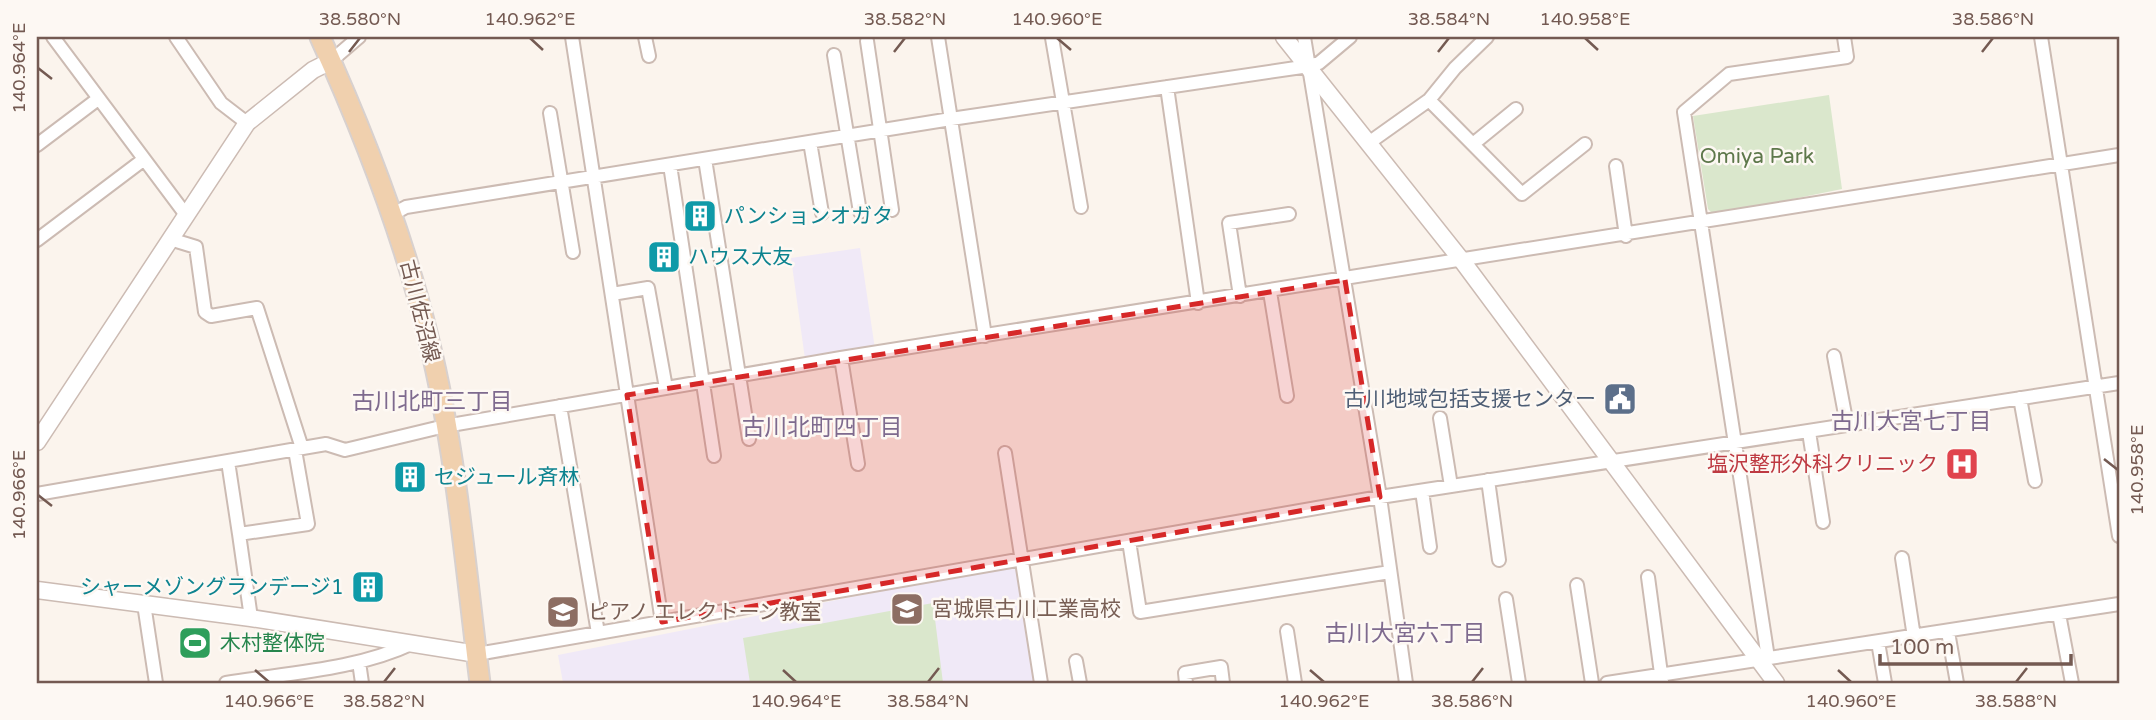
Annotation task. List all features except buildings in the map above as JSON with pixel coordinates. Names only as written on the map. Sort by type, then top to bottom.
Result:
[{"type":"main road","name":"古川佐沼線","points":[[320,37],[393,214],[430,345],[445,426],[480,683]]},
{"type":"street","points":[[53,37],[187,215]]},
{"type":"street","points":[[176,37],[221,103],[247,123]]},
{"type":"street","points":[[37,442],[247,123],[359,37]]},
{"type":"street","points":[[572,37],[662,622]]},
{"type":"street","points":[[645,37],[649,56]]},
{"type":"street","points":[[938,37],[985,336]]},
{"type":"street","points":[[1284,37],[1463,262],[1763,659],[1776,683]]},
{"type":"street","points":[[1304,37],[1380,498],[1406,683]]},
{"type":"street","points":[[393,214],[406,207],[882,130],[1309,66],[1319,63],[1350,37]]},
{"type":"street","points":[[1370,142],[1429,100],[1455,68],[1488,37]]},
{"type":"street","points":[[1763,659],[1735,443],[1684,112],[1729,74],[1847,57],[1844,37]]},
{"type":"street","points":[[2041,37],[2098,386],[2119,536]]},
{"type":"street","points":[[1052,38],[1082,207]]},
{"type":"street","points":[[867,41],[892,210]]},
{"type":"street","points":[[834,55],[860,212]]},
{"type":"street","points":[[1167,87],[1198,303]]},
{"type":"street","points":[[37,145],[98,99]]},
{"type":"street","points":[[1429,100],[1522,194],[1586,144]]},
{"type":"street","points":[[1473,144],[1516,109]]},
{"type":"street","points":[[550,113],[573,252]]},
{"type":"street","points":[[810,142],[822,213]]},
{"type":"street","points":[[37,494],[326,444],[345,450],[445,426],[841,358],[1463,262],[2119,155]]},
{"type":"street","points":[[705,159],[748,439]]},
{"type":"street","points":[[37,240],[143,160]]},
{"type":"street","points":[[670,165],[714,456]]},
{"type":"street","points":[[1616,166],[1626,236]]},
{"type":"street","points":[[1240,296],[1229,223],[1289,214]]},
{"type":"street","points":[[170,239],[196,247],[205,312],[211,316],[257,308],[298,449],[308,524],[239,534]]},
{"type":"street","points":[[612,294],[648,288],[666,388]]},
{"type":"street","points":[[1270,292],[1287,396]]},
{"type":"street","points":[[1834,356],[1847,425]]},
{"type":"street","points":[[841,358],[858,464]]},
{"type":"street","points":[[37,590],[251,618],[477,654],[1451,486],[2119,383]]},
{"type":"street","points":[[2020,398],[2035,481]]},
{"type":"street","points":[[560,406],[598,633]]},
{"type":"street","points":[[1440,418],[1451,486]]},
{"type":"street","points":[[1809,432],[1823,522]]},
{"type":"street","points":[[1005,453],[1041,683]]},
{"type":"street","points":[[229,468],[251,618]]},
{"type":"street","points":[[1488,480],[1499,560]]},
{"type":"street","points":[[1422,491],[1430,547]]},
{"type":"street","points":[[1129,541],[1140,612],[1390,572]]},
{"type":"street","points":[[1902,558],[1914,637]]},
{"type":"street","points":[[1648,577],[1662,679]]},
{"type":"street","points":[[1577,584],[1592,683]]},
{"type":"street","points":[[1506,599],[1519,683]]},
{"type":"street","points":[[144,604],[156,683]]},
{"type":"street","points":[[1607,683],[1662,679],[1763,659],[2119,604]]},
{"type":"street","points":[[2059,614],[2072,683]]},
{"type":"street","points":[[1287,631],[1296,683]]},
{"type":"street","points":[[1948,632],[1957,683]]},
{"type":"street","points":[[1878,642],[1885,683]]},
{"type":"street","points":[[226,683],[359,662],[414,643]]},
{"type":"street","points":[[1076,661],[1080,683]]},
{"type":"street","points":[[359,662],[362,683]]},
{"type":"street","points":[[1186,683],[1185,673],[1220,667],[1223,683]]},
{"type":"highlighted area","points":[[1345,280],[1380,497],[662,622],[627,395]]},
{"type":"shaded area","points":[[860,248],[875,349],[805,359],[791,258]]},
{"type":"shaded area","name":"宮城県古川工業高校","points":[[1019,564],[1035,683],[563,683],[558,655]]},
{"type":"green space","name":"Omiya Park","points":[[1829,95],[1842,189],[1714,215],[1708,209],[1693,116]]},
{"type":"green space","points":[[933,603],[943,683],[750,683],[743,638]]},
{"type":"place","name":"パンションオガタ","points":[[700,216]]},
{"type":"place","name":"ハウス大友","points":[[664,257]]},
{"type":"place","name":"古川地域包括支援センター","points":[[1620,399]]},
{"type":"place","name":"塩沢整形外科クリニック","points":[[1962,464]]},
{"type":"place","name":"セジュール斉林","points":[[410,477]]},
{"type":"place","name":"シャーメゾングランデージ1","points":[[368,587]]},
{"type":"place","name":"宮城県古川工業高校","points":[[907,609]]},
{"type":"place","name":"ピアノ エレクトーン教室","points":[[563,612]]},
{"type":"place","name":"木村整体院","points":[[195,643]]},
{"type":"district","name":"古川北町三丁目","points":[[432,401]]},
{"type":"district","name":"古川大宮七丁目","points":[[1911,421]]},
{"type":"district","name":"古川北町四丁目","points":[[822,427]]},
{"type":"district","name":"古川大宮六丁目","points":[[1405,633]]}]
